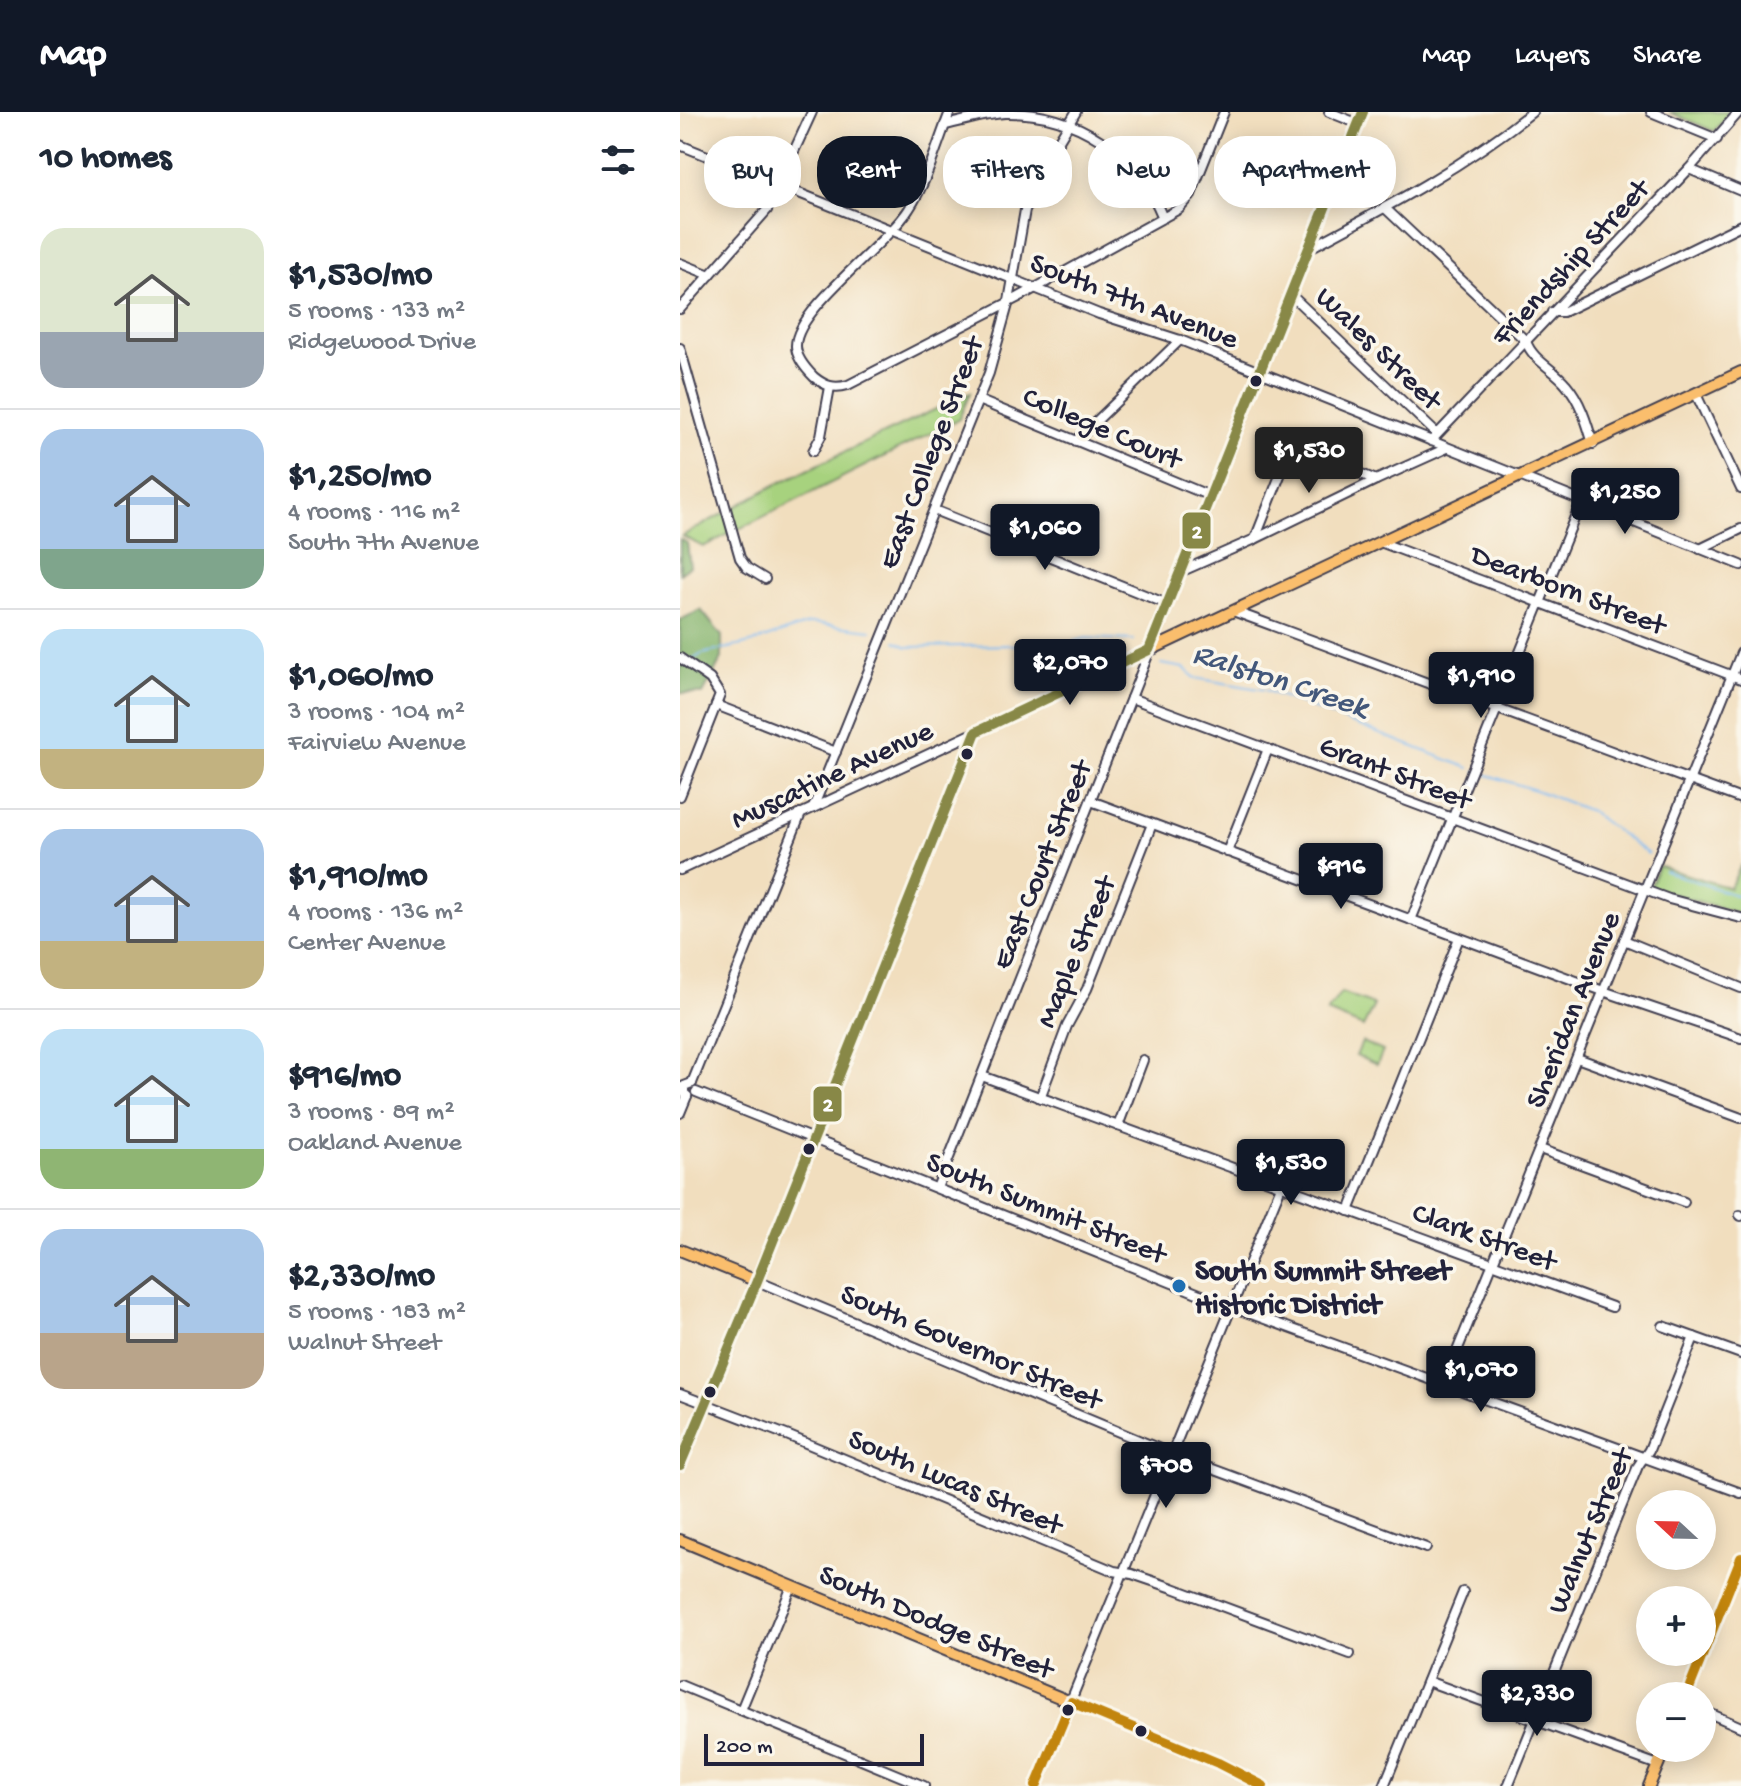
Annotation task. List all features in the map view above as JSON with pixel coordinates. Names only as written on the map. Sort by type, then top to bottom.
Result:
[{"type":"main road","name":"Muscatine Avenue","points":[[976,732],[1741,372]]},
{"type":"main road","points":[[680,1465],[757,1281],[976,732]]},
{"type":"main road","name":"South Governor Street","points":[[680,1250],[757,1281]]},
{"type":"main road","name":"South Dodge Street","points":[[680,1540],[1218,1763],[1260,1784]]},
{"type":"main road","points":[[1692,1682],[1737,1579],[1741,1558]]},
{"type":"main road","points":[[1649,1786],[1659,1762]]},
{"type":"street","points":[[801,136],[812,112]]},
{"type":"street","points":[[950,112],[908,211],[816,307],[797,337],[795,347],[803,364],[818,380],[830,387],[848,385],[1179,209],[1190,197],[1224,112]]},
{"type":"street","name":"East College Street","points":[[813,808],[998,346],[1009,301],[1019,235],[1034,186],[1076,112]]},
{"type":"street","points":[[1329,112],[1359,124]]},
{"type":"street","name":"East Court Street","points":[[937,1188],[1363,112]]},
{"type":"street","points":[[1396,202],[1466,161],[1532,112]]},
{"type":"street","points":[[1651,112],[1717,139]]},
{"type":"street","name":"Friendship Street","points":[[1434,438],[1689,169],[1739,112]]},
{"type":"street","points":[[945,125],[1007,113],[1045,116],[1069,122],[1093,134],[1126,159],[1151,192],[1163,218]]},
{"type":"street","name":"South 7th Avenue","points":[[680,145],[704,155]]},
{"type":"street","points":[[1689,169],[1741,191]]},
{"type":"street","name":"South 7th Avenue","points":[[801,194],[1099,314],[1180,340],[1434,438],[1447,448],[1741,565]]},
{"type":"street","points":[[680,309],[759,221],[766,208]]},
{"type":"street","points":[[1309,248],[1385,208],[1526,341],[1529,350],[1567,385],[1580,406],[1593,444]]},
{"type":"street","points":[[1552,312],[1563,312],[1741,225]]},
{"type":"street","points":[[680,263],[710,275]]},
{"type":"street","name":"Wales Street","points":[[1291,295],[1434,438]]},
{"type":"street","points":[[1076,441],[1180,340]]},
{"type":"street","points":[[680,348],[740,558],[747,568],[765,579]]},
{"type":"street","points":[[813,451],[821,436],[830,387]]},
{"type":"street","points":[[1696,394],[1741,489]]},
{"type":"street","name":"College Court","points":[[978,400],[1210,496]]},
{"type":"street","points":[[1255,539],[1292,445],[1376,480]]},
{"type":"street","points":[[1180,572],[1447,448]]},
{"type":"street","points":[[1411,920],[1581,502]]},
{"type":"street","points":[[934,510],[1167,604]]},
{"type":"street","points":[[1700,549],[1741,529]]},
{"type":"street","name":"Dearborn Street","points":[[1380,542],[1736,677]]},
{"type":"street","points":[[1233,611],[1741,799]]},
{"type":"street","name":"Sheridan Avenue","points":[[1444,1383],[1690,779],[1736,677],[1741,653]]},
{"type":"street","points":[[680,796],[720,695],[716,686],[681,659]]},
{"type":"street","name":"Grant Street","points":[[1131,698],[1669,899],[1741,918]]},
{"type":"street","points":[[716,705],[836,752]]},
{"type":"street","name":"Muscatine Avenue","points":[[680,870],[976,732]]},
{"type":"street","points":[[1227,852],[1268,749]]},
{"type":"street","points":[[1091,801],[1603,991],[1741,1038]]},
{"type":"street","points":[[680,1113],[800,816]]},
{"type":"street","name":"Maple Street","points":[[1040,1098],[1152,824]]},
{"type":"street","points":[[1349,1211],[1459,938]]},
{"type":"street","points":[[1624,940],[1741,988]]},
{"type":"street","points":[[1577,1058],[1741,1118]]},
{"type":"street","points":[[1118,1126],[1143,1060]]},
{"type":"street","name":"Clark Street","points":[[982,1076],[1612,1307]]},
{"type":"street","name":"South Summit Street","points":[[688,1089],[1232,1307],[1741,1493]]},
{"type":"street","points":[[1540,1149],[1684,1202]]},
{"type":"street","points":[[1036,1786],[1281,1186]]},
{"type":"street","name":"South Governor Street","points":[[757,1281],[1172,1454],[1426,1548]]},
{"type":"street","points":[[1663,1326],[1741,1354]]},
{"type":"street","name":"Walnut Street","points":[[1508,1786],[1694,1337]]},
{"type":"street","name":"South Lucas Street","points":[[680,1394],[1077,1556],[1350,1654]]},
{"type":"street","points":[[741,1710],[792,1586]]},
{"type":"street","points":[[1384,1786],[1463,1592]]},
{"type":"street","points":[[1427,1681],[1658,1765]]},
{"type":"street","points":[[680,1685],[924,1786]]},
{"type":"street","points":[[1716,1716],[1741,1727]]},
{"type":"green space","points":[[1669,112],[1731,112],[1714,131]]},
{"type":"green space","points":[[970,393],[959,419],[703,547],[682,536],[777,484]]},
{"type":"green space","points":[[680,539],[687,543],[690,566],[680,574]]},
{"type":"green space","points":[[701,610],[722,636],[722,658],[703,694],[680,693],[680,620]]},
{"type":"green space","points":[[1741,865],[1741,914],[1650,887],[1658,866],[1730,888]]},
{"type":"green space","points":[[1341,993],[1374,1005],[1363,1027],[1327,1012]]},
{"type":"green space","points":[[1362,1042],[1383,1051],[1377,1065],[1356,1056]]},
{"type":"waterway","name":"Ralston Creek","points":[[690,661],[702,654],[751,643],[811,623],[871,630]]},
{"type":"waterway","name":"Ralston Creek","points":[[896,641],[907,647],[1064,644],[1086,638],[1133,640]]},
{"type":"waterway","name":"Ralston Creek","points":[[1161,664],[1184,668],[1195,678],[1265,690],[1469,768]]},
{"type":"waterway","name":"Ralston Creek","points":[[1475,771],[1590,811],[1648,854]]},
{"type":"waterway","name":"Ralston Creek","points":[[1665,871],[1741,897]]},
{"type":"transit line","name":"2","points":[[680,1465],[757,1281],[976,732],[1149,650],[1363,112]]},
{"type":"transit line","points":[[1692,1682],[1741,1558]]},
{"type":"transit line","points":[[1036,1786],[1071,1702],[1218,1763],[1263,1786]]},
{"type":"place","name":"South Summit Street Historic District","points":[[1179,1286]]}]
